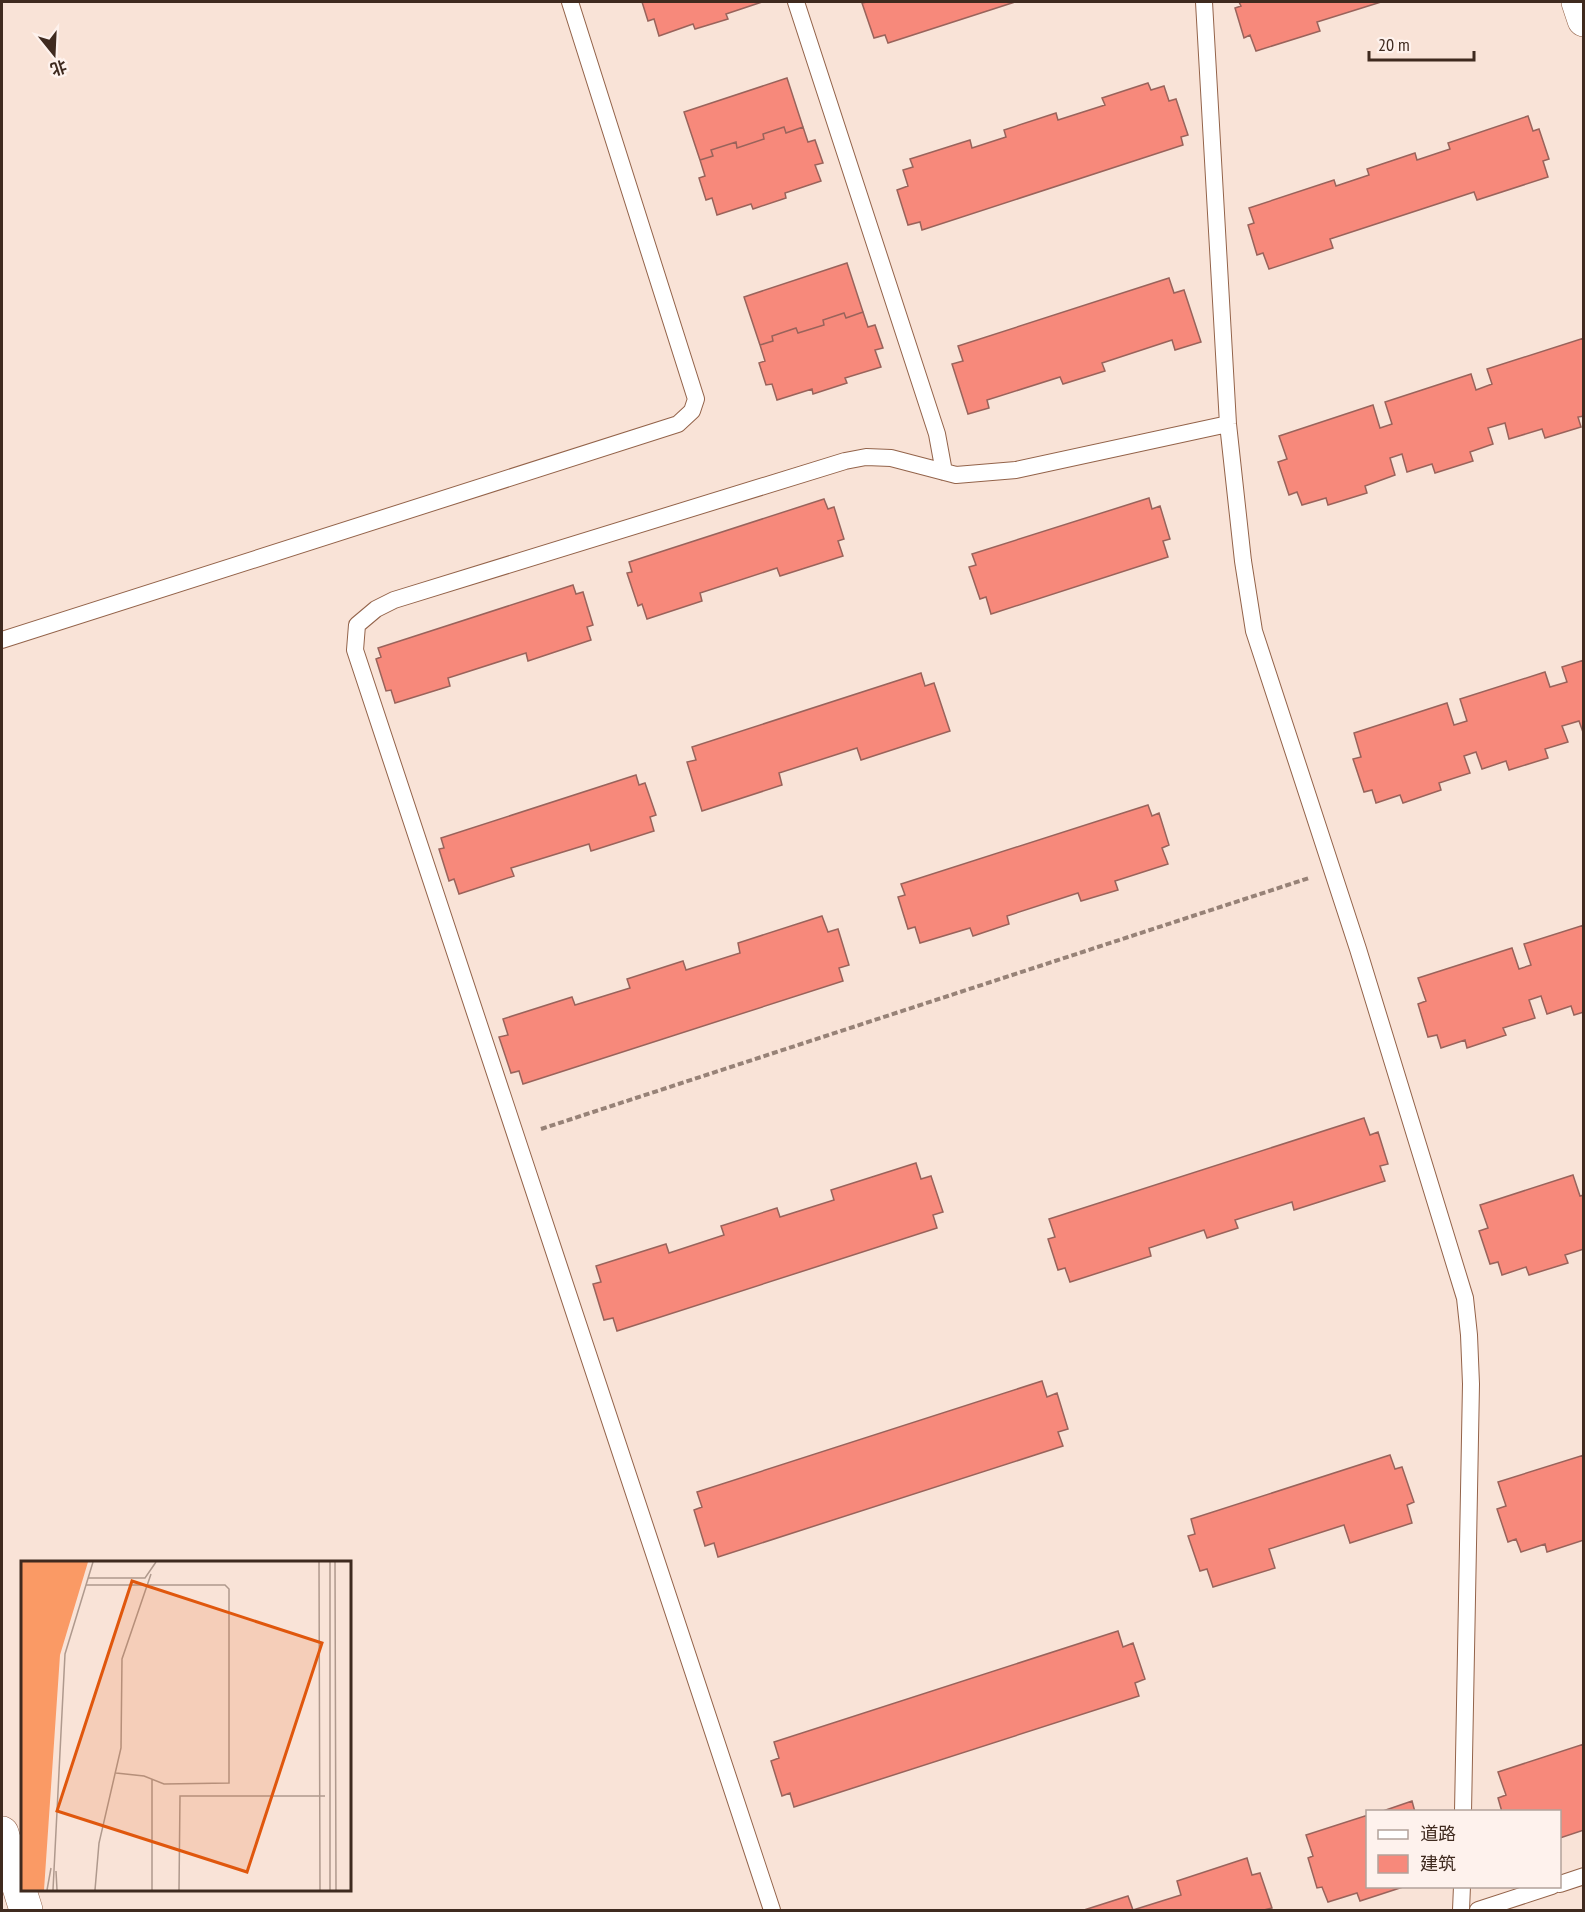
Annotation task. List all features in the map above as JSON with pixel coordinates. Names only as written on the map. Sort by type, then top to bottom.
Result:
[{"type":"street","points":[[1578,2],[1584,20]]},
{"type":"street","points":[[2,1833],[26,1911]]},
{"type":"lane","points":[[2,640],[678,424],[692,411],[696,399],[570,2]]},
{"type":"lane","points":[[796,2],[937,434],[944,472]]},
{"type":"lane","points":[[1204,2],[1228,424],[1243,561],[1254,631],[1333,870],[1465,1298],[1470,1335],[1471,1384],[1463,1810]]},
{"type":"lane","points":[[772,1911],[355,650],[357,625],[376,609],[394,600],[844,461],[866,457],[891,458],[956,475],[1016,470],[1228,424]]},
{"type":"lane","points":[[1561,1884],[1584,1876]]},
{"type":"lane","points":[[1461,1911],[1462,1888]]},
{"type":"lane","points":[[1478,1911],[1549,1888]]},
{"type":"path","points":[[515,1138],[1333,870]]},
{"type":"building","points":[[642,2],[762,2],[726,14],[728,19],[695,29],[693,24],[659,36],[654,19],[648,21]]},
{"type":"building","points":[[1015,2],[888,43],[885,35],[874,38],[862,3]]},
{"type":"building","points":[[1239,2],[1381,2],[1317,22],[1320,31],[1256,51],[1250,35],[1244,38],[1235,8],[1241,6]]},
{"type":"building","points":[[787,78],[803,127],[786,133],[784,127],[763,134],[764,139],[737,148],[736,142],[711,150],[713,156],[700,160],[684,112]]},
{"type":"building","points":[[1148,83],[1151,90],[1164,86],[1169,101],[1176,99],[1188,135],[1181,137],[1183,145],[922,230],[920,222],[908,225],[897,190],[908,186],[903,170],[913,167],[910,159],[970,140],[972,148],[1006,137],[1004,130],[1056,113],[1058,120],[1105,105],[1102,98]]},
{"type":"building","points":[[1528,116],[1533,131],[1539,129],[1549,159],[1543,161],[1548,177],[1477,200],[1474,192],[1330,239],[1333,248],[1269,269],[1263,253],[1257,255],[1248,225],[1254,223],[1249,208],[1334,180],[1336,186],[1369,175],[1367,169],[1415,153],[1417,160],[1450,149],[1448,143]]},
{"type":"building","points":[[784,127],[786,133],[803,127],[808,142],[815,140],[823,163],[815,165],[821,181],[785,193],[786,198],[753,209],[751,204],[717,215],[712,198],[706,200],[699,178],[705,176],[700,160],[713,156],[711,150],[736,142],[737,148],[764,139],[763,134]]},
{"type":"building","points":[[847,263],[863,312],[846,318],[844,313],[823,320],[824,325],[798,333],[796,328],[772,336],[773,341],[760,345],[744,297]]},
{"type":"building","points":[[1169,278],[1174,293],[1184,290],[1201,342],[1175,350],[1172,340],[1102,363],[1105,371],[1063,384],[1060,377],[987,400],[989,408],[968,414],[952,364],[963,361],[958,346]]},
{"type":"building","points":[[863,312],[868,327],[875,325],[883,348],[875,350],[881,367],[845,378],[847,383],[813,394],[812,389],[777,400],[772,384],[766,385],[759,363],[765,361],[760,345],[773,341],[772,336],[796,328],[798,333],[824,325],[823,320],[844,313],[846,318]]},
{"type":"building","points":[[1584,338],[1584,416],[1578,417],[1581,427],[1545,438],[1542,429],[1509,439],[1505,423],[1488,428],[1493,444],[1470,452],[1473,461],[1435,473],[1432,464],[1407,472],[1402,454],[1390,458],[1395,475],[1365,486],[1367,493],[1328,505],[1326,498],[1302,505],[1297,492],[1289,495],[1278,462],[1287,459],[1279,436],[1373,405],[1380,428],[1392,424],[1385,402],[1471,374],[1476,390],[1492,384],[1487,369]]},
{"type":"building","points":[[1149,498],[1152,509],[1160,506],[1170,539],[1163,541],[1168,557],[991,614],[986,597],[980,599],[969,567],[976,565],[972,554]]},
{"type":"building","points":[[824,499],[828,509],[834,507],[844,539],[838,541],[843,556],[780,576],[777,568],[700,593],[702,601],[647,619],[642,604],[638,606],[627,573],[632,572],[629,562]]},
{"type":"building","points":[[573,585],[576,594],[583,592],[593,625],[587,627],[591,640],[528,661],[526,653],[448,678],[450,686],[395,703],[391,690],[386,691],[376,659],[381,657],[378,648]]},
{"type":"building","points":[[1584,660],[1584,735],[1579,721],[1562,726],[1568,742],[1545,749],[1548,758],[1509,770],[1506,761],[1482,769],[1476,752],[1464,756],[1470,773],[1439,783],[1441,790],[1403,803],[1400,795],[1376,803],[1372,790],[1364,792],[1353,759],[1361,757],[1354,733],[1447,703],[1454,725],[1467,721],[1460,699],[1545,672],[1550,687],[1567,682],[1562,667]]},
{"type":"building","points":[[921,673],[925,686],[934,683],[950,731],[861,760],[857,748],[779,773],[782,785],[702,811],[687,762],[696,760],[692,747]]},
{"type":"building","points":[[636,775],[639,785],[645,783],[656,815],[650,817],[654,831],[591,851],[589,844],[511,868],[514,876],[459,894],[454,879],[449,881],[439,849],[444,848],[441,838]]},
{"type":"building","points":[[1148,805],[1152,816],[1159,813],[1169,845],[1162,848],[1168,864],[1115,881],[1118,890],[1081,901],[1078,893],[1007,916],[1009,924],[973,936],[970,928],[920,943],[915,927],[908,929],[898,897],[905,895],[901,884]]},
{"type":"building","points":[[822,916],[828,932],[838,929],[849,965],[839,968],[843,981],[523,1084],[519,1071],[511,1073],[499,1037],[508,1035],[503,1019],[572,997],[575,1005],[630,988],[627,979],[683,961],[686,970],[740,953],[738,943]]},
{"type":"building","points":[[1584,925],[1584,1012],[1574,1015],[1571,1006],[1547,1014],[1541,996],[1529,1000],[1535,1018],[1503,1028],[1506,1035],[1467,1048],[1465,1040],[1441,1048],[1437,1035],[1428,1037],[1418,1004],[1426,1001],[1418,978],[1512,948],[1519,969],[1531,965],[1524,944]]},
{"type":"building","points":[[1364,1118],[1370,1135],[1378,1132],[1388,1164],[1380,1166],[1385,1181],[1294,1210],[1292,1202],[1235,1220],[1238,1228],[1207,1238],[1204,1230],[1149,1248],[1151,1256],[1070,1282],[1065,1268],[1058,1270],[1048,1239],[1055,1237],[1049,1219]]},
{"type":"building","points":[[916,1163],[921,1179],[931,1176],[943,1212],[933,1215],[937,1228],[617,1331],[613,1318],[604,1320],[593,1284],[601,1282],[596,1266],[666,1244],[669,1253],[724,1235],[721,1226],[777,1208],[780,1217],[834,1200],[831,1190]]},
{"type":"building","points":[[1573,1175],[1580,1196],[1584,1195],[1584,1249],[1565,1255],[1568,1263],[1529,1275],[1526,1267],[1502,1275],[1498,1262],[1490,1264],[1479,1231],[1488,1228],[1480,1205]]},
{"type":"building","points":[[1042,1381],[1047,1397],[1057,1393],[1068,1429],[1058,1432],[1063,1446],[718,1557],[714,1543],[705,1546],[694,1510],[702,1507],[697,1492]]},
{"type":"building","points":[[1390,1455],[1395,1469],[1402,1467],[1414,1502],[1407,1505],[1412,1523],[1350,1543],[1344,1525],[1269,1549],[1275,1568],[1213,1587],[1207,1569],[1200,1571],[1188,1536],[1195,1534],[1191,1519]]},
{"type":"building","points":[[1584,1455],[1584,1540],[1547,1552],[1545,1544],[1521,1552],[1516,1539],[1508,1542],[1497,1509],[1506,1506],[1498,1482]]},
{"type":"building","points":[[1118,1631],[1123,1647],[1133,1643],[1145,1679],[1135,1683],[1139,1696],[794,1807],[790,1793],[782,1796],[771,1761],[779,1758],[774,1742]]},
{"type":"building","points":[[1584,1744],[1584,1830],[1561,1838],[1561,1810],[1501,1810],[1498,1798],[1506,1795],[1498,1772]]},
{"type":"building","points":[[1412,1801],[1414,1810],[1386,1810]]},
{"type":"building","points":[[1366,1816],[1366,1888],[1400,1888],[1360,1901],[1357,1893],[1328,1902],[1322,1887],[1317,1888],[1308,1858],[1313,1856],[1306,1835]]},
{"type":"building","points":[[1247,1858],[1252,1875],[1260,1873],[1272,1908],[1264,1910],[1133,1910],[1181,1895],[1177,1881]]},
{"type":"building","points":[[1128,1896],[1133,1910],[1084,1910]]}]
